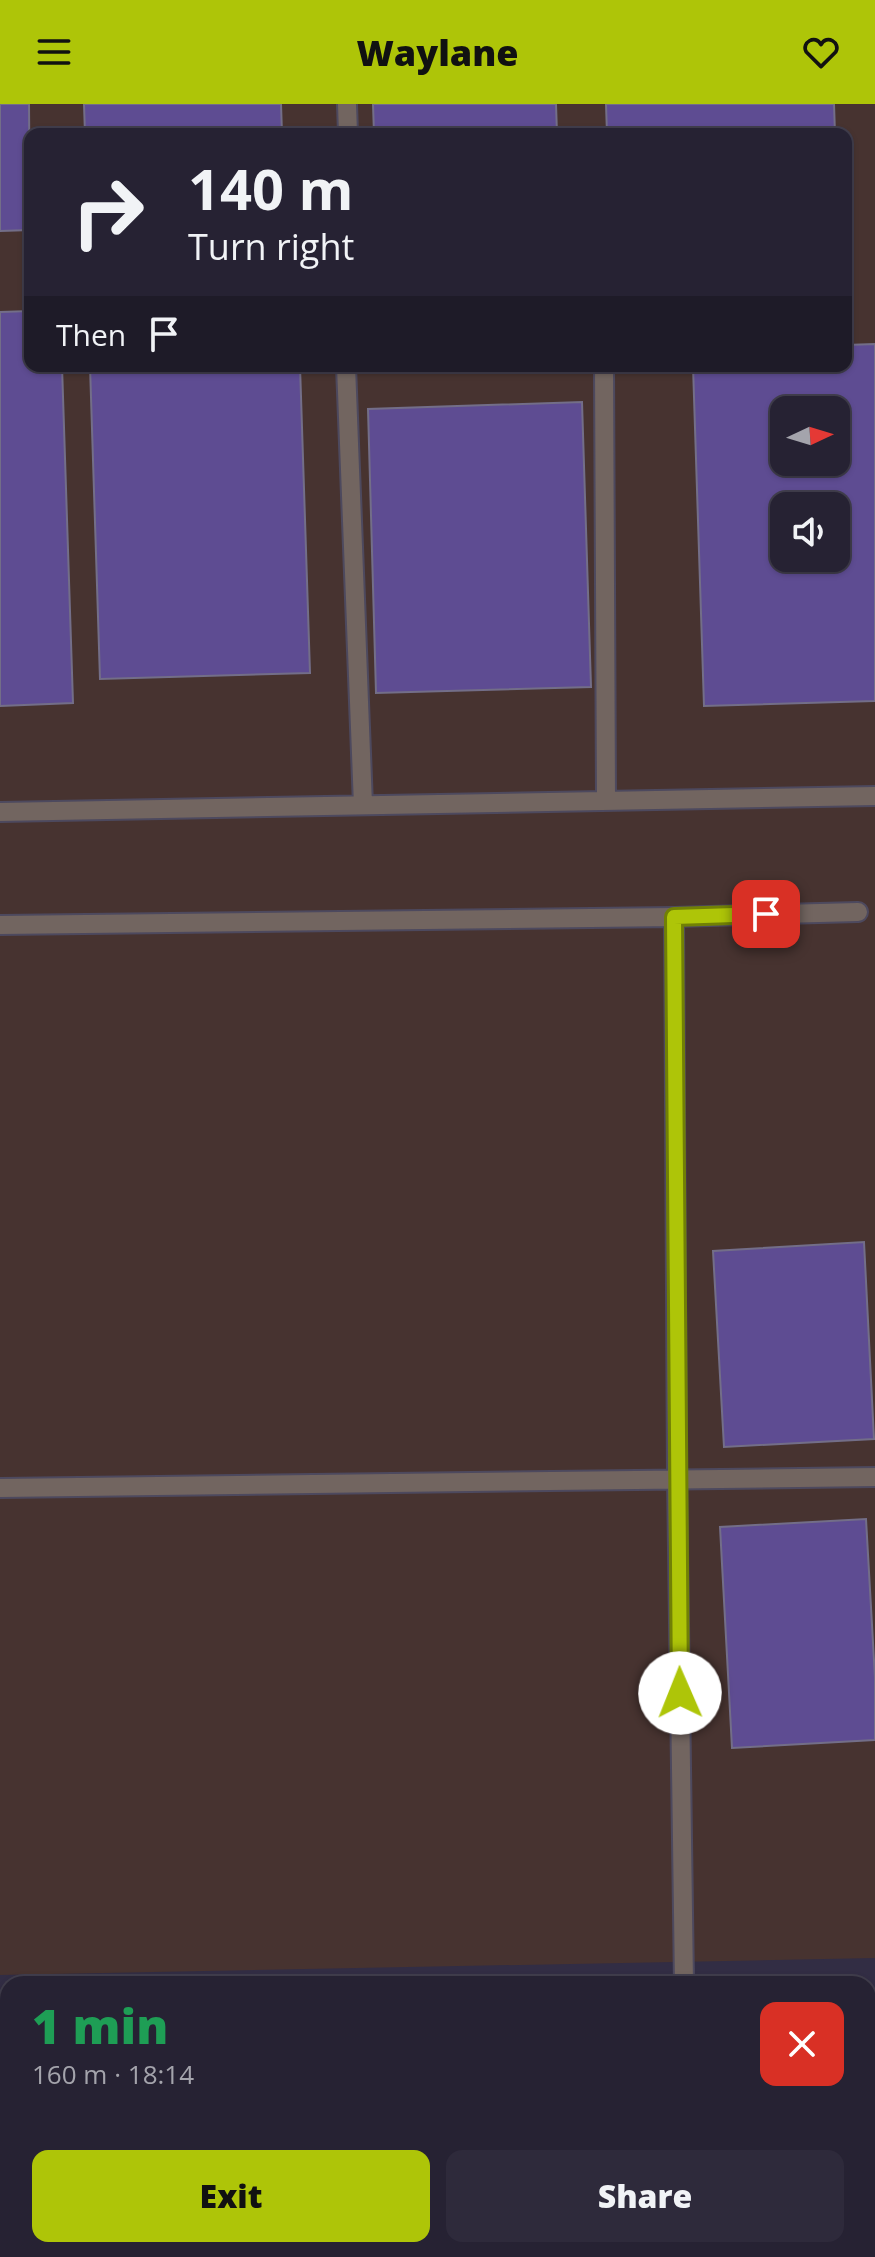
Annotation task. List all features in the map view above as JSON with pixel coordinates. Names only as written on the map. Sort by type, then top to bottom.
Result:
[{"type":"lane","points":[[347,104],[348,128]]},
{"type":"lane","points":[[346,372],[363,805]]},
{"type":"lane","points":[[604,372],[606,801]]},
{"type":"lane","points":[[0,812],[875,796]]},
{"type":"lane","points":[[0,925],[858,912]]},
{"type":"lane","points":[[674,917],[684,1976]]},
{"type":"lane","points":[[0,1488],[875,1477]]},
{"type":"shaded area","points":[[0,104],[875,104],[875,1958],[0,1975]]},
{"type":"building","points":[[0,104],[29,104],[29,128],[24,128],[24,230],[0,231]]},
{"type":"building","points":[[84,104],[281,104],[282,128],[85,128]]},
{"type":"building","points":[[373,104],[556,104],[557,128],[374,128]]},
{"type":"building","points":[[606,104],[834,104],[835,128],[607,128]]},
{"type":"building","points":[[24,311],[24,372],[62,372],[73,703],[0,706],[0,312]]},
{"type":"building","points":[[875,344],[875,701],[704,706],[693,372],[852,372],[852,345]]},
{"type":"building","points":[[90,372],[300,372],[310,673],[100,679]]},
{"type":"building","points":[[582,402],[591,687],[376,693],[368,409]]},
{"type":"building","points":[[864,1242],[874,1439],[724,1447],[713,1251]]},
{"type":"building","points":[[866,1519],[875,1678],[875,1740],[732,1748],[720,1527]]},
{"type":"route","points":[[680,1693],[674,917],[766,914]]}]
